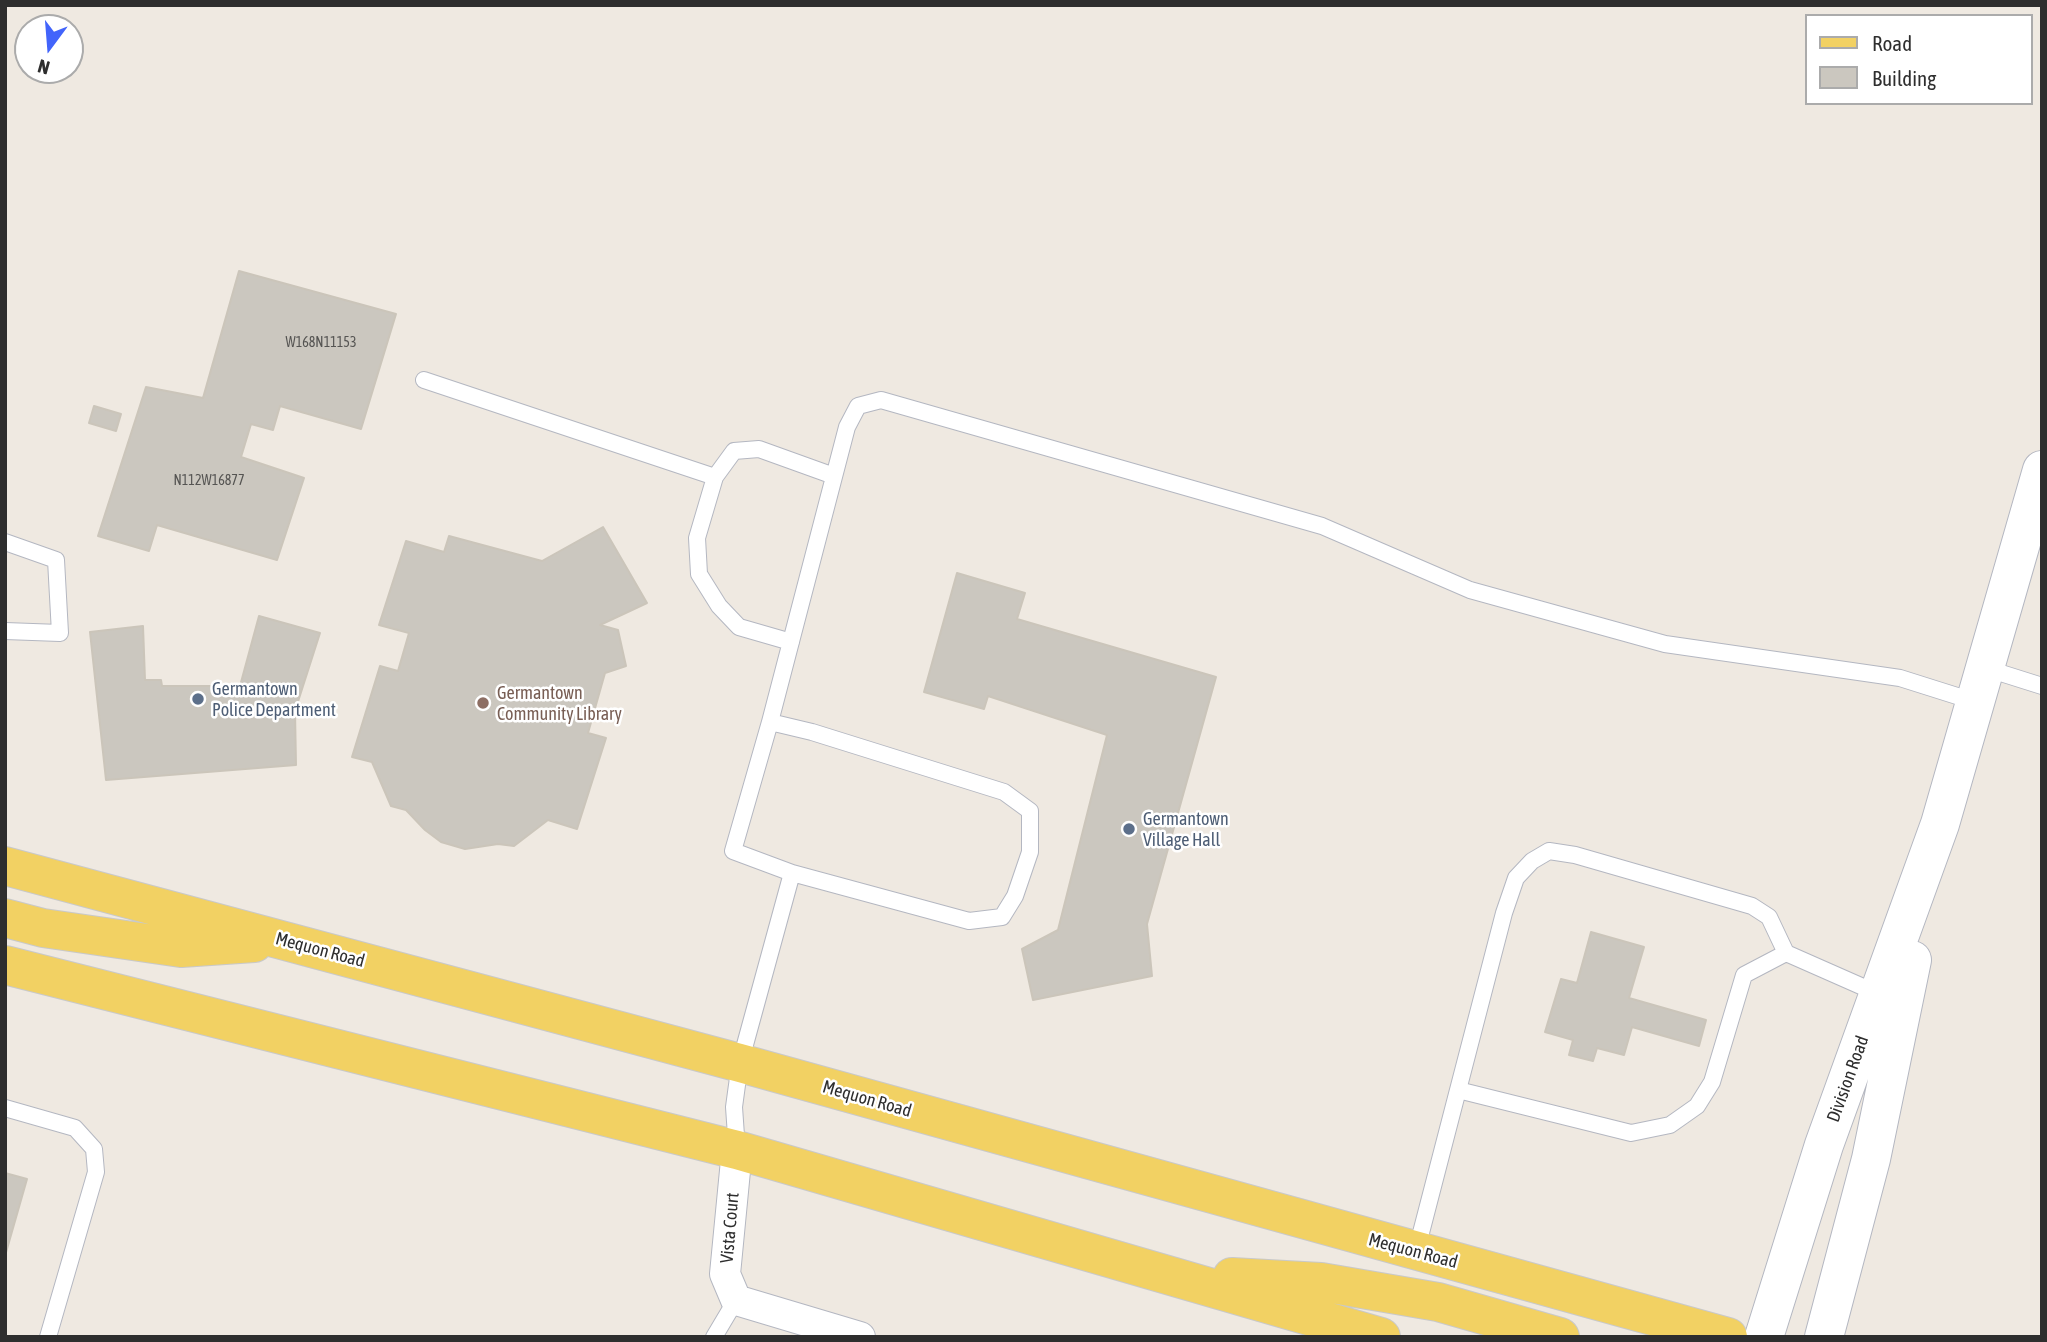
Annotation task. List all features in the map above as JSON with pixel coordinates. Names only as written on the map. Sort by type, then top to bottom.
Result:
[{"type":"main road","name":"Mequon Road","points":[[5,866],[740,1063],[1728,1337]]},
{"type":"main road","points":[[5,918],[43,928],[181,948],[287,942]]},
{"type":"main road","points":[[5,965],[737,1150],[1381,1337]]},
{"type":"main road","points":[[1404,1296],[1416,1252]]},
{"type":"main road","points":[[1163,1273],[1321,1282],[1438,1302],[1560,1337]]},
{"type":"street","name":"Division Road","points":[[1764,1337],[1824,1145],[1940,824],[2042,470]]},
{"type":"street","name":"Division Road","points":[[1824,1337],[1871,1159],[1940,824]]},
{"type":"street","name":"Vista Court","points":[[736,1300],[726,1274],[737,1150]]},
{"type":"street","points":[[736,1300],[860,1337]]},
{"type":"lane","points":[[424,380],[715,477]]},
{"type":"lane","points":[[770,722],[811,732],[1004,792],[1030,811],[1030,852],[1015,896],[1002,916],[969,921],[792,873],[733,851],[770,722],[847,427],[858,406],[881,400],[1322,526],[1470,590],[1665,644],[1900,678],[1981,685],[2042,686]]},
{"type":"lane","points":[[791,642],[739,627],[719,606],[699,574],[697,538],[715,477],[734,451],[759,449],[834,476]]},
{"type":"lane","points":[[5,542],[56,560],[60,634],[5,631]]},
{"type":"lane","points":[[1416,1252],[1504,912],[1516,878],[1532,861],[1549,851],[1575,855],[1752,906],[1769,917],[1786,953],[1879,994]]},
{"type":"lane","points":[[737,1150],[734,1107],[740,1063],[792,873]]},
{"type":"lane","points":[[1458,1090],[1631,1133],[1670,1125],[1697,1106],[1712,1082],[1744,975],[1786,953]]},
{"type":"lane","points":[[5,1108],[75,1128],[94,1149],[96,1172],[48,1337]]},
{"type":"lane","points":[[715,1337],[736,1300]]},
{"type":"building","points":[[239,271],[396,314],[361,429],[280,406],[273,430],[251,424],[241,457],[304,478],[277,560],[157,525],[149,551],[98,536],[146,387],[203,398]]},
{"type":"building","points":[[94,406],[121,414],[116,431],[89,423]]},
{"type":"building","name":"Germantown Community Library","points":[[603,527],[647,603],[600,625],[618,630],[626,666],[605,673],[588,733],[606,738],[577,829],[548,820],[514,846],[498,844],[465,849],[441,842],[406,810],[391,806],[372,762],[352,757],[380,666],[398,671],[409,633],[379,625],[406,541],[444,552],[449,536],[542,561]]},
{"type":"building","name":"Germantown Village Hall","points":[[957,573],[1025,593],[1017,619],[1216,677],[1147,924],[1152,976],[1033,1000],[1022,949],[1058,930],[1107,735],[988,696],[984,709],[924,692]]},
{"type":"building","name":"Germantown Police Department","points":[[259,616],[320,633],[295,711],[296,765],[106,780],[90,632],[143,626],[145,680],[161,680],[162,686],[240,686]]},
{"type":"building","points":[[1591,932],[1644,947],[1629,998],[1706,1020],[1699,1046],[1632,1027],[1624,1055],[1597,1048],[1593,1061],[1569,1055],[1573,1040],[1545,1032],[1561,979],[1577,983]]},
{"type":"building","points":[[5,1173],[27,1179],[5,1256]]},
{"type":"place","name":"Germantown Police Department","points":[[198,699]]},
{"type":"place","name":"Germantown Community Library","points":[[483,703]]},
{"type":"place","name":"Germantown Village Hall","points":[[1129,829]]}]
